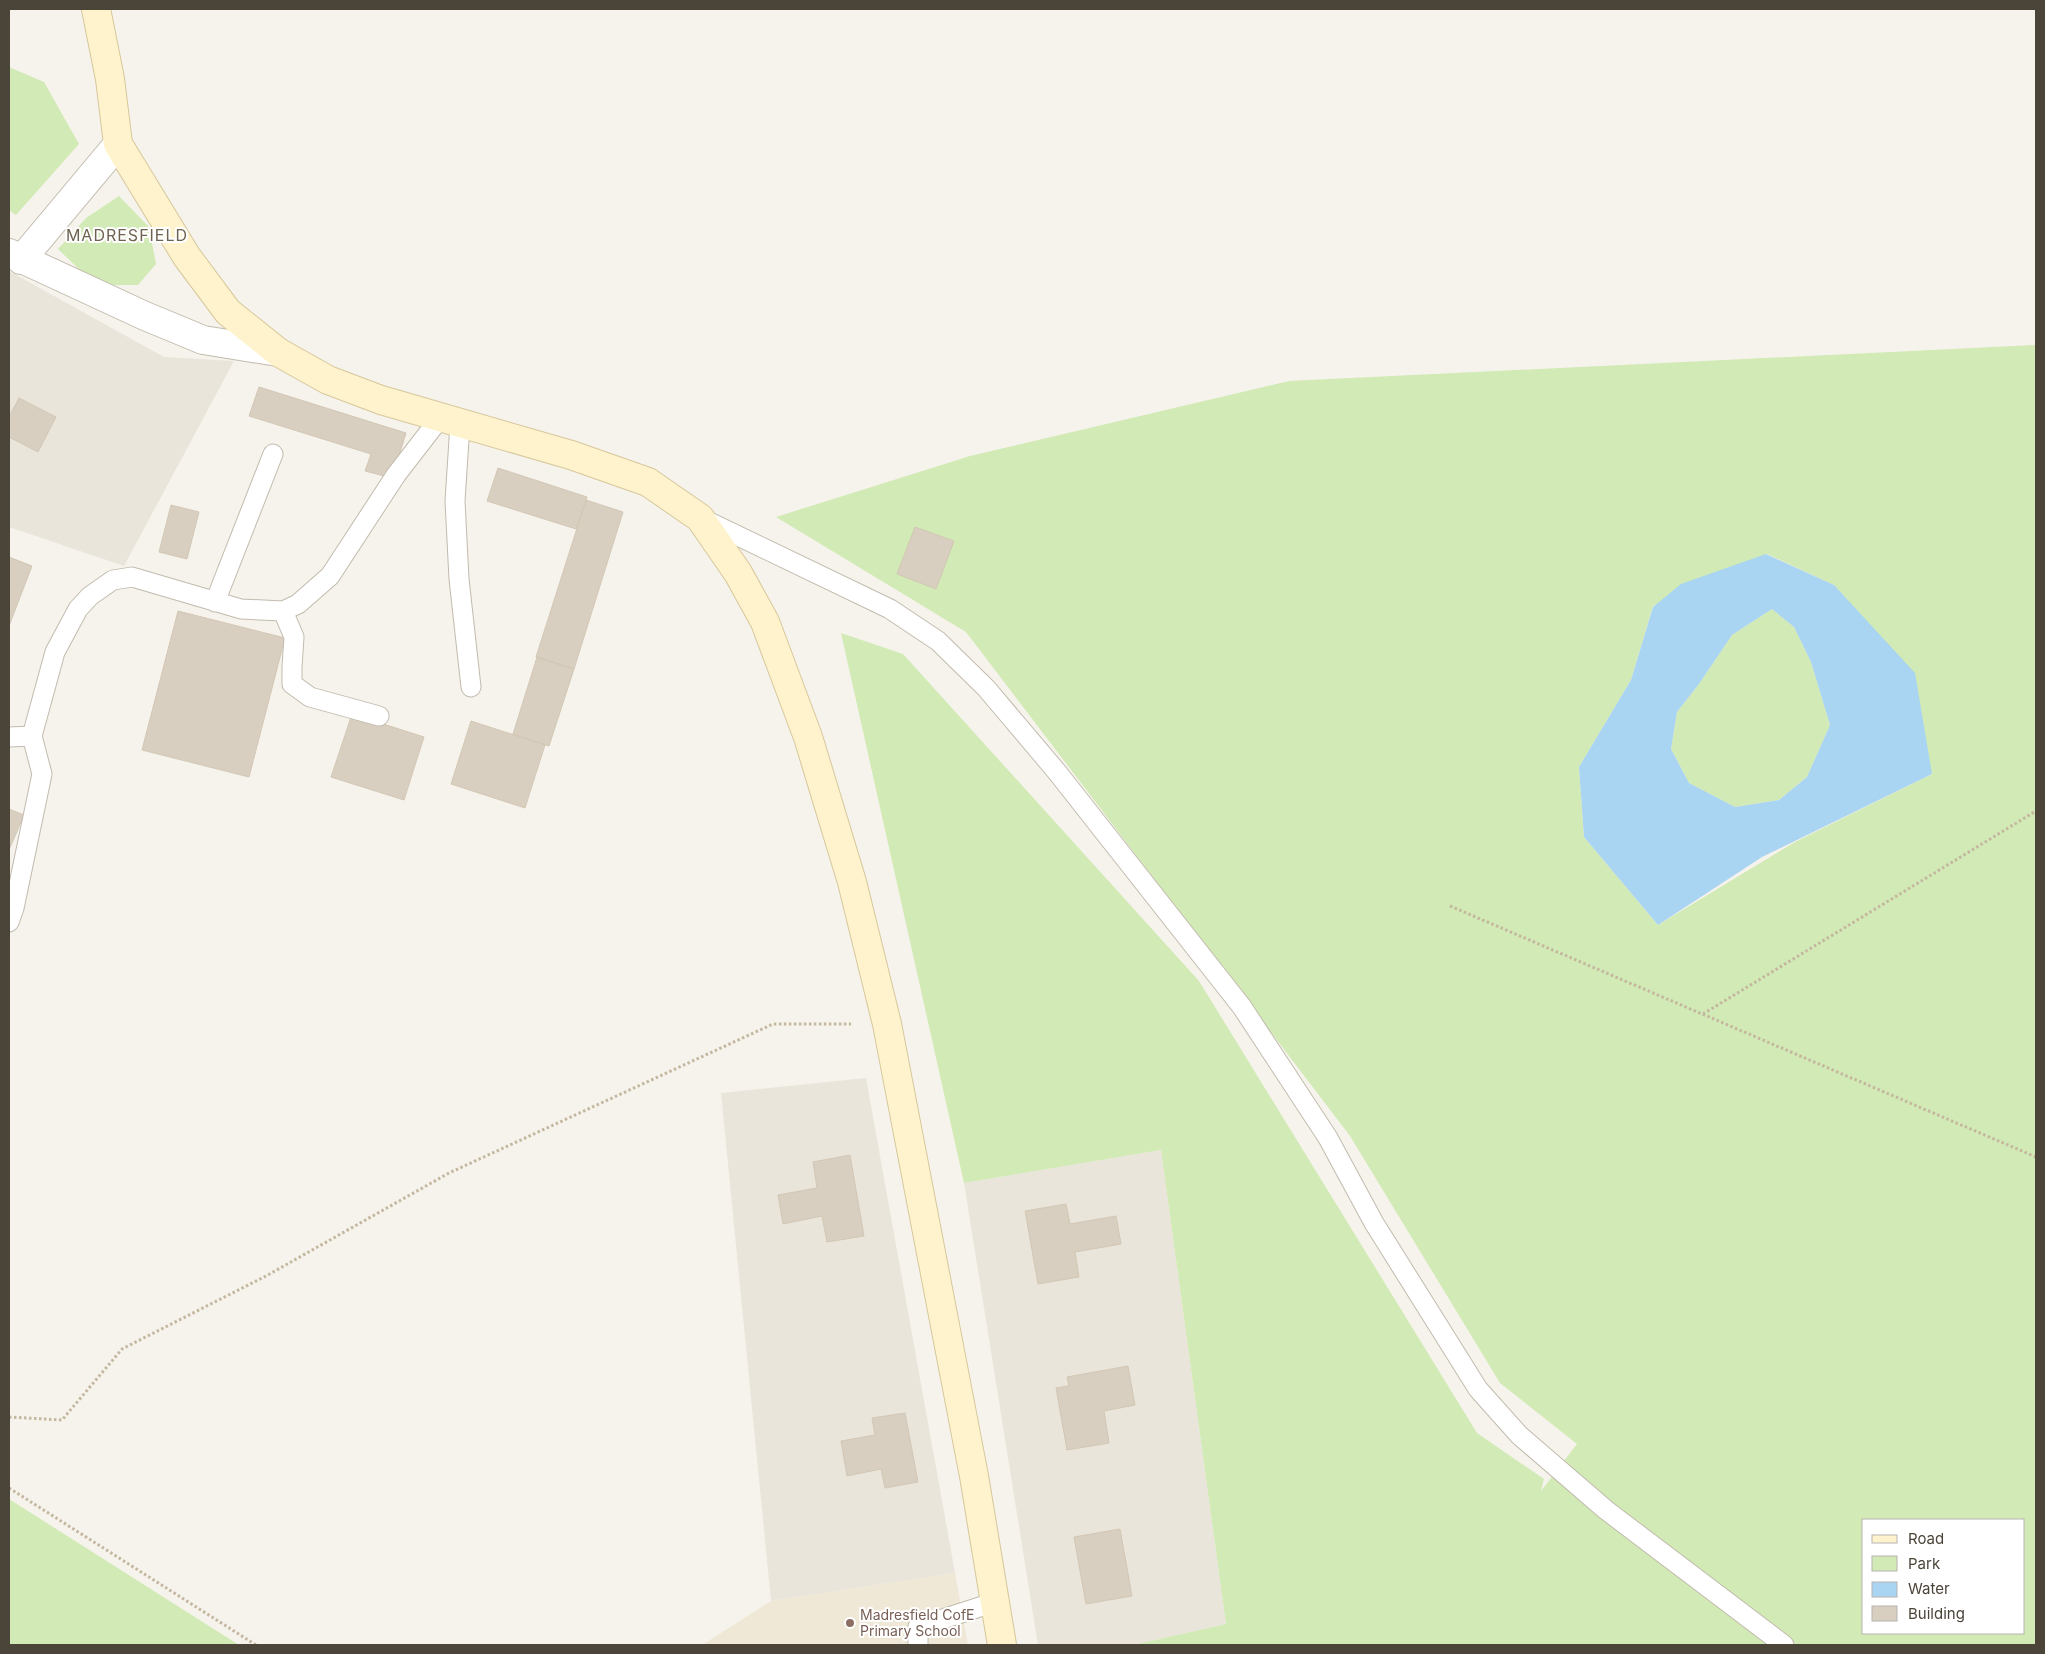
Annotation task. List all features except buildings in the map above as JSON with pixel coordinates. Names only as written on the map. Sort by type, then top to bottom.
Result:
[{"type":"street","points":[[96,9],[110,80],[118,144],[187,257],[228,312],[278,352],[328,380],[381,400],[571,455],[648,482],[700,518],[738,573],[765,622],[808,737],[852,882],[886,1024],[972,1467],[1002,1645]]},
{"type":"street","points":[[118,144],[15,256],[145,316],[203,340],[278,352]]},
{"type":"lane","points":[[9,922],[14,908],[42,774],[32,736],[55,652],[78,609],[90,596],[113,580],[132,577],[241,609],[283,611],[298,604],[330,576],[396,475],[450,421]]},
{"type":"lane","points":[[450,421],[459,578],[471,687]]},
{"type":"lane","points":[[215,602],[273,454]]},
{"type":"lane","points":[[700,518],[890,609],[938,641],[986,688],[1057,772],[1242,1007],[1328,1138],[1374,1223],[1478,1389],[1519,1435],[1606,1510],[1784,1645]]},
{"type":"lane","points":[[283,611],[294,637],[292,684],[310,697],[379,716]]},
{"type":"lane","points":[[9,736],[32,736]]},
{"type":"lane","points":[[918,1645],[918,1627],[995,1602]]},
{"type":"path","points":[[1703,1014],[2036,811]]},
{"type":"path","points":[[1450,906],[2036,1158]]},
{"type":"path","points":[[9,1417],[62,1420],[122,1349],[266,1276],[449,1173],[773,1024],[886,1024]]},
{"type":"path","points":[[9,1488],[256,1645]]},
{"type":"shaded area","points":[[9,271],[164,357],[234,361],[124,566],[9,527]]},
{"type":"shaded area","points":[[866,1078],[955,1573],[771,1601],[721,1093]]},
{"type":"shaded area","points":[[1161,1150],[1226,1624],[1133,1645],[1038,1645],[964,1183]]},
{"type":"shaded area","name":"Madresfield CofE Primary School","points":[[955,1573],[968,1645],[702,1645],[771,1601]]},
{"type":"green space","points":[[9,67],[44,82],[79,144],[16,215],[9,210]]},
{"type":"green space","points":[[119,196],[149,227],[156,264],[138,285],[113,285],[85,275],[58,249],[86,218]]},
{"type":"green space","points":[[2036,345],[2036,1645],[1133,1645],[1226,1624],[1161,1150],[964,1183],[841,633],[903,654],[1199,981],[1477,1433],[1544,1479],[1541,1491],[1577,1444],[1500,1383],[1350,1136],[966,632],[776,517],[970,456],[1289,381]],"holes":[[[1767,554],[1834,585],[1932,774],[1795,842],[1658,925],[1584,837],[1579,767],[1631,680],[1653,606]]]},
{"type":"green space","points":[[1772,609],[1794,627],[1811,662],[1830,725],[1807,777],[1779,800],[1735,807],[1689,783],[1671,749],[1677,712],[1699,684],[1732,635]]},
{"type":"green space","points":[[9,1499],[239,1645],[9,1645]]},
{"type":"water","points":[[1766,554],[1834,585],[1915,673],[1932,774],[1762,857],[1658,925],[1584,837],[1579,767],[1631,680],[1653,607],[1681,584]],"holes":[[[1772,609],[1794,627],[1811,662],[1830,725],[1807,777],[1779,800],[1735,807],[1689,783],[1671,749],[1677,712],[1699,684],[1732,635]]]},
{"type":"place","name":"Madresfield CofE Primary School","points":[[850,1623]]},
{"type":"district","name":"MADRESFIELD","points":[[127,235]]}]
